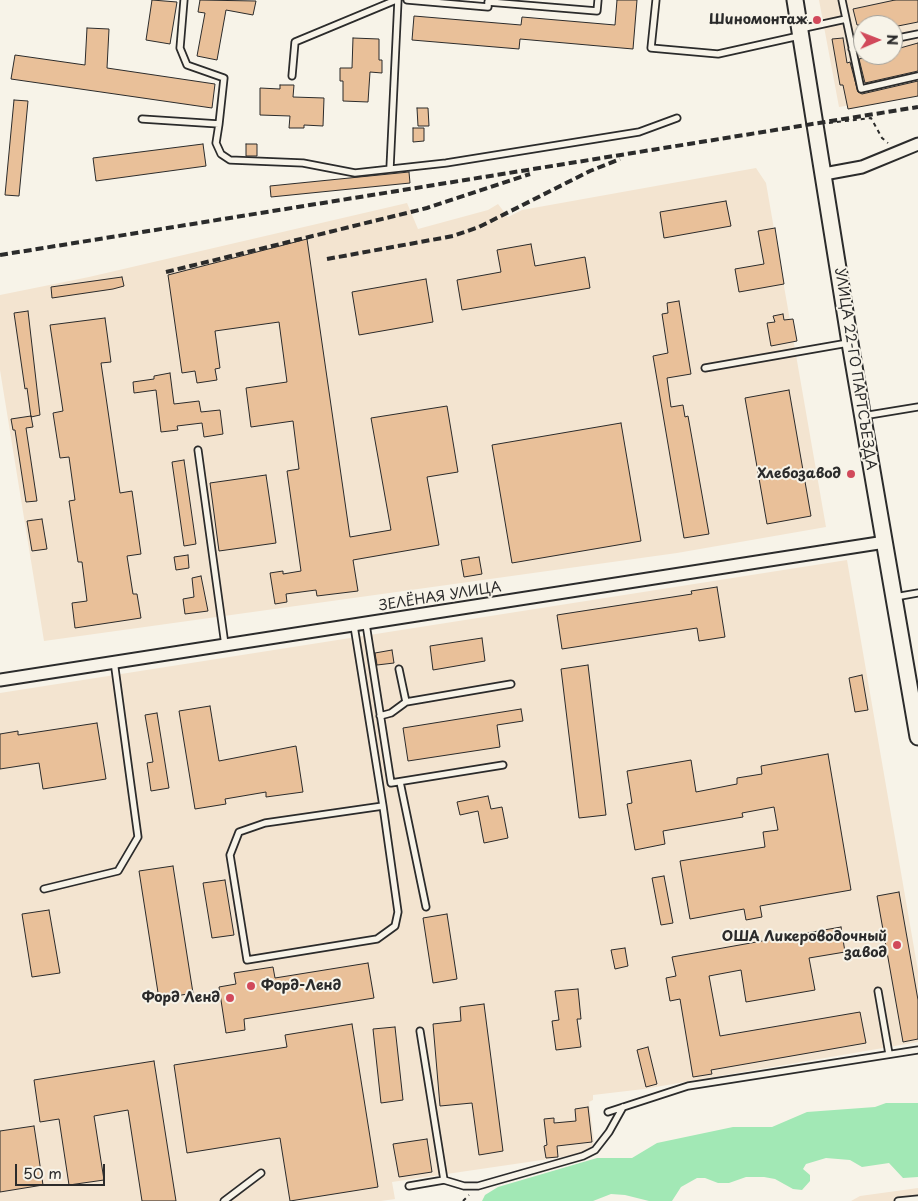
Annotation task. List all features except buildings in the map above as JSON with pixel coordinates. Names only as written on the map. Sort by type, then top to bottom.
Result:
[{"type":"main road","name":"УЛИЦА 22-ГО ПАРТСЪЕЗДА","points":[[795,0],[850,342],[918,737]]},
{"type":"street","points":[[824,174],[862,167],[918,144]]},
{"type":"street","name":"ЗЕЛЁНАЯ УЛИЦА","points":[[0,680],[884,542]]},
{"type":"lane","points":[[184,0],[180,48],[187,65],[224,78],[216,143],[221,154],[230,160],[303,163],[355,173],[446,162],[639,132],[677,118]]},
{"type":"lane","points":[[292,76],[296,42],[397,0],[390,168]]},
{"type":"lane","points":[[407,0],[488,7],[488,2],[597,12],[598,0]]},
{"type":"lane","points":[[656,0],[651,48],[718,54],[846,20]]},
{"type":"lane","points":[[851,0],[843,1],[860,89],[918,76]]},
{"type":"lane","points":[[903,37],[918,34]]},
{"type":"lane","points":[[142,119],[219,124]]},
{"type":"lane","points":[[705,368],[850,342]]},
{"type":"lane","points":[[863,416],[918,407]]},
{"type":"lane","points":[[198,450],[225,645]]},
{"type":"lane","points":[[894,597],[918,593]]},
{"type":"lane","points":[[360,625],[380,716],[391,783],[504,765]]},
{"type":"lane","points":[[360,625],[398,912],[394,926],[377,939],[247,960],[230,855],[239,832],[264,823],[383,806]]},
{"type":"lane","points":[[44,889],[118,871],[138,837],[114,661]]},
{"type":"lane","points":[[400,670],[406,702]]},
{"type":"lane","points":[[380,716],[392,714],[406,702],[511,684]]},
{"type":"lane","points":[[400,782],[426,907]]},
{"type":"lane","points":[[878,992],[889,1054]]},
{"type":"lane","points":[[420,1031],[444,1180]]},
{"type":"lane","points":[[608,1112],[688,1086],[918,1050]]},
{"type":"lane","points":[[409,1186],[444,1180],[464,1186],[478,1186],[583,1156],[595,1150],[609,1132],[623,1107]]},
{"type":"lane","points":[[224,1201],[262,1173]]},
{"type":"lane","points":[[898,1201],[918,1198]]},
{"type":"path","points":[[824,124],[871,118],[882,138],[894,144]]},
{"type":"shaded area","points":[[819,0],[918,0],[918,94],[839,107]]},
{"type":"shaded area","points":[[756,168],[766,183],[826,527],[677,553],[44,641],[0,370],[0,295],[89,277],[407,203],[418,229],[488,210],[498,204],[508,217],[522,210]]},
{"type":"shaded area","points":[[847,560],[918,971],[918,1042],[644,1089],[593,1095],[593,1100],[589,1102],[594,1141],[592,1146],[583,1154],[392,1182],[395,1199],[381,1201],[0,1201],[0,693]]},
{"type":"shaded area","points":[[918,1188],[918,1201],[851,1201],[860,1196]]},
{"type":"green space","points":[[886,1103],[918,1103],[918,1177],[903,1178],[889,1163],[862,1167],[850,1160],[826,1158],[806,1164],[803,1169],[810,1175],[810,1181],[802,1190],[793,1189],[775,1179],[764,1177],[746,1177],[729,1183],[718,1183],[705,1178],[697,1178],[681,1187],[672,1201],[649,1201],[625,1195],[611,1194],[593,1201],[482,1201],[485,1195],[498,1187],[597,1158],[632,1158],[657,1143],[733,1127],[772,1127],[807,1112],[875,1107]]},
{"type":"railway","points":[[0,255],[918,107]]},
{"type":"railway","points":[[327,259],[453,236],[479,227],[590,171],[620,159]]},
{"type":"railway","points":[[166,272],[427,208],[530,174]]},
{"type":"place","name":"Шиномонтаж","points":[[817,20]]},
{"type":"place","name":"Хлебозавод","points":[[851,474]]},
{"type":"place","name":"ОША Ликероводочный завод","points":[[897,945]]},
{"type":"place","name":"Форд-Ленд","points":[[251,986]]},
{"type":"place","name":"Форд Ленд","points":[[230,998]]}]
